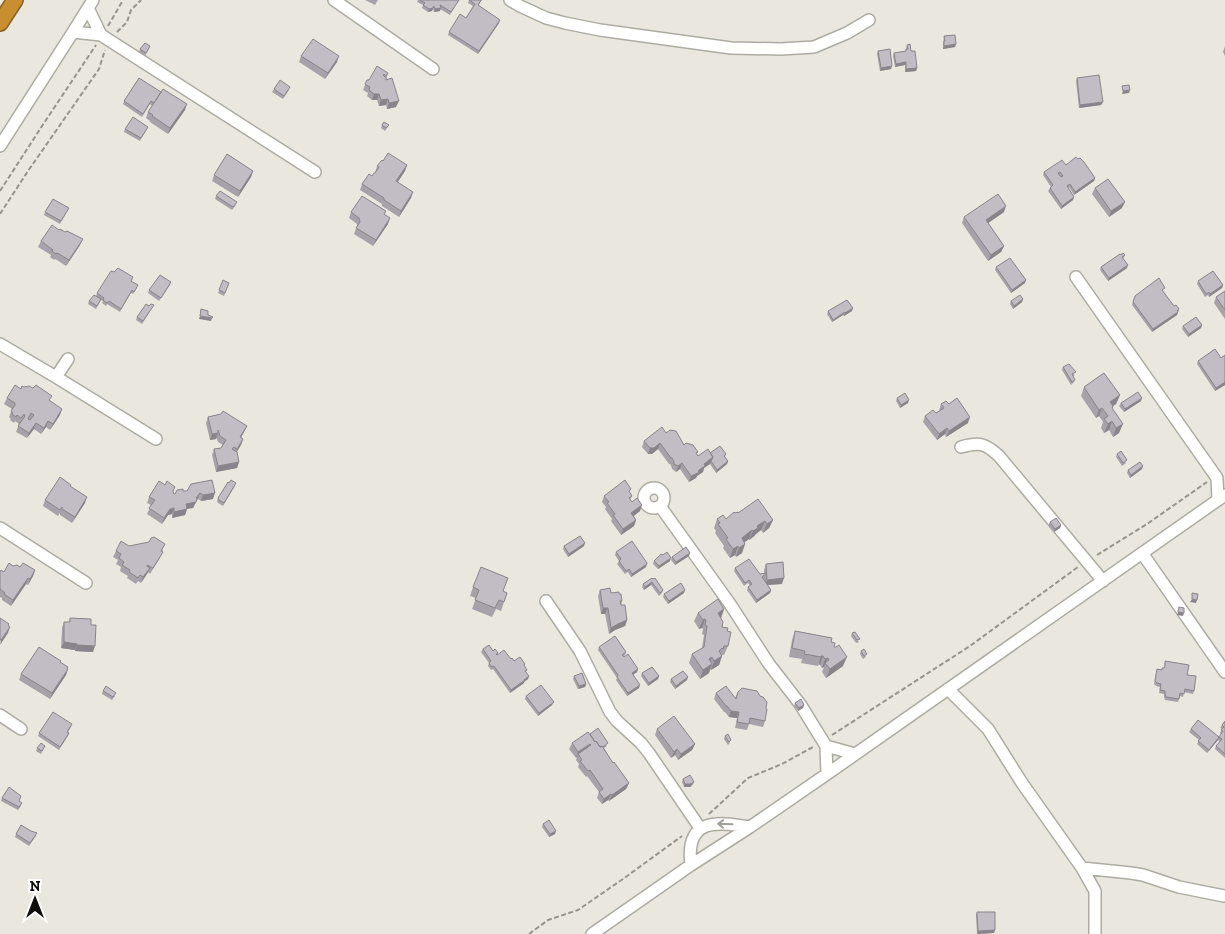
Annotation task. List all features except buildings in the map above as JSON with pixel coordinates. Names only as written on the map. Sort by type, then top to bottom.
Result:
[{"type":"highway","points":[[0,23],[15,0]]},
{"type":"street","points":[[334,0],[433,69]]},
{"type":"street","points":[[510,0],[546,18],[565,24],[731,48],[781,49],[814,47],[847,33],[869,20]]},
{"type":"street","points":[[90,4],[104,37]]},
{"type":"street","points":[[0,146],[90,4]]},
{"type":"street","points":[[73,32],[104,37],[316,172]]},
{"type":"street","points":[[592,934],[827,774],[1221,498],[1219,478],[1076,278]]},
{"type":"street","points":[[0,344],[156,438]]},
{"type":"street","points":[[56,377],[68,359]]},
{"type":"street","points":[[961,447],[978,443],[999,456],[1103,581]]},
{"type":"street","points":[[660,506],[730,604],[769,664],[800,704],[824,744],[827,774]]},
{"type":"street","points":[[0,528],[86,583]]},
{"type":"street","points":[[1142,553],[1225,672]]},
{"type":"street","points":[[546,601],[580,650],[610,712],[649,753],[698,826],[691,846],[691,865]]},
{"type":"street","points":[[948,689],[988,729],[1022,783],[1082,868],[1094,891],[1095,934]]},
{"type":"street","points":[[0,715],[21,729]]},
{"type":"street","points":[[824,744],[855,754]]},
{"type":"street","points":[[698,826],[717,824],[750,827]]},
{"type":"street","points":[[1082,868],[1143,875],[1174,886],[1224,896]]},
{"type":"path","points":[[0,191],[44,123],[104,37],[123,0]]},
{"type":"path","points":[[0,214],[99,69],[104,37],[127,22],[131,10],[141,0]]},
{"type":"path","points":[[529,934],[548,920],[578,910],[698,826],[748,778],[824,744],[970,646],[1071,571],[1219,478]]}]
